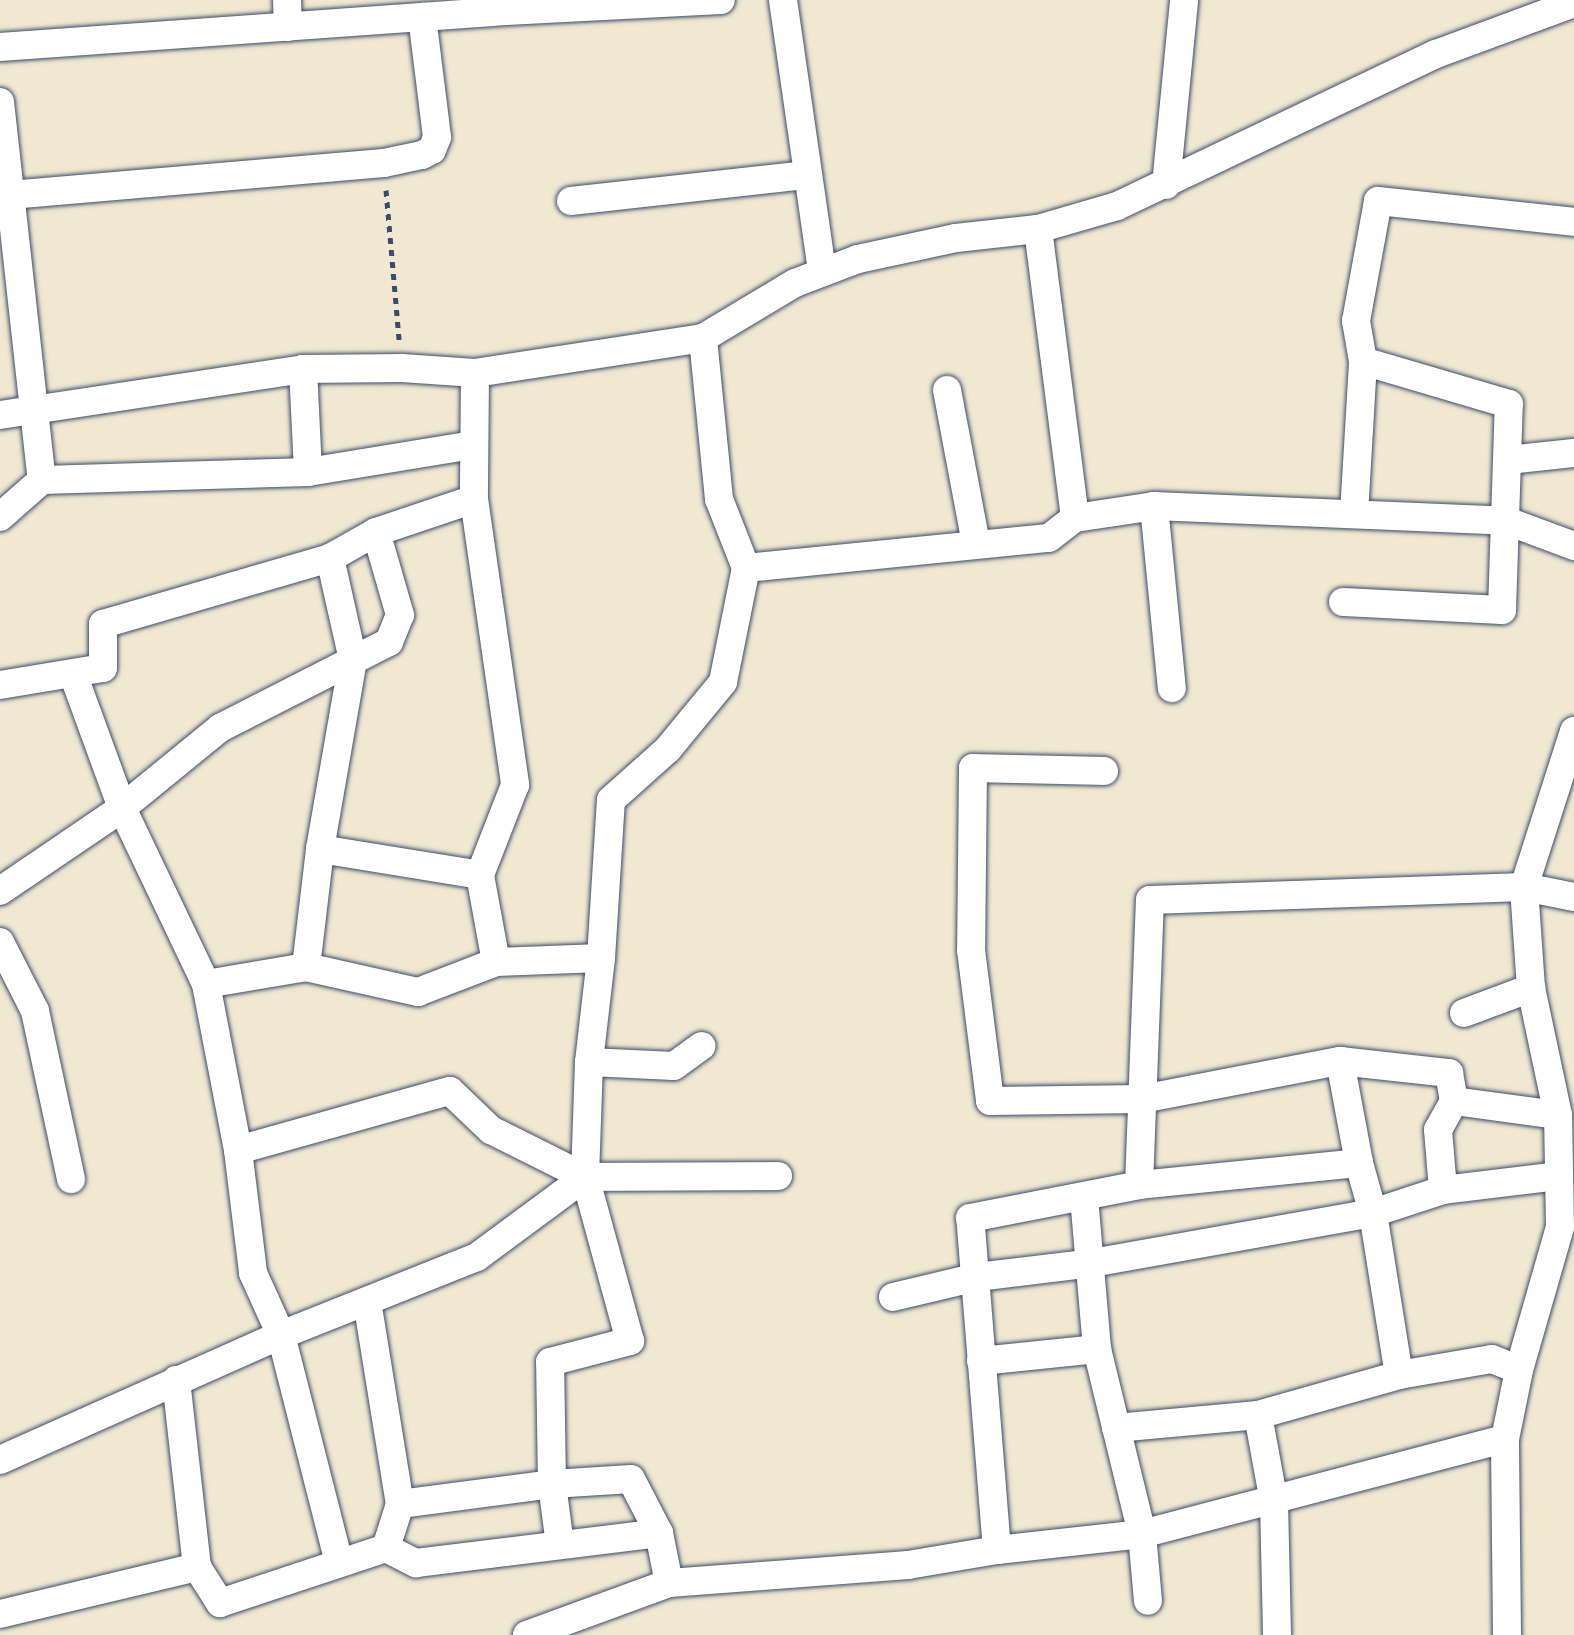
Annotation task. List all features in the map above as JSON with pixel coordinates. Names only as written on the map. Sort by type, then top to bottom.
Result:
[{"type":"street","points":[[0,47],[288,14],[422,17],[506,5],[721,0]]},
{"type":"street","points":[[783,0],[822,270]]},
{"type":"street","points":[[1166,185],[1184,0]]},
{"type":"street","points":[[0,415],[303,369],[402,368],[475,373],[703,338],[822,270],[923,244],[1038,229],[1072,221],[1166,185],[1436,54],[1574,3]]},
{"type":"street","points":[[10,195],[384,163],[422,155],[432,150],[437,137],[422,17]]},
{"type":"street","points":[[0,102],[10,195],[11,287],[33,408],[42,480]]},
{"type":"street","points":[[571,201],[807,175]]},
{"type":"street","points":[[1354,514],[1363,361],[1356,321],[1378,201],[1574,222]]},
{"type":"street","points":[[1038,229],[1075,518]]},
{"type":"street","points":[[560,1545],[552,1484],[550,1362],[630,1341],[585,1177],[589,1062],[601,958],[611,800],[668,749],[723,682],[746,568],[719,499],[703,338]]},
{"type":"street","points":[[1343,602],[1502,610],[1509,404],[1363,361]]},
{"type":"street","points":[[303,369],[308,472]]},
{"type":"street","points":[[475,373],[474,499],[515,785],[480,875],[496,962]]},
{"type":"street","points":[[947,390],[976,544]]},
{"type":"street","points":[[0,517],[42,480],[308,472],[473,445]]},
{"type":"street","points":[[1508,460],[1574,453]]},
{"type":"street","points":[[0,685],[103,668],[103,624],[330,558],[376,532],[474,499]]},
{"type":"street","points":[[1154,506],[1172,688]]},
{"type":"street","points":[[746,568],[1049,538],[1075,518],[1154,506],[1507,521],[1574,546]]},
{"type":"street","points":[[0,891],[122,808],[220,728],[389,642],[400,615],[376,532]]},
{"type":"street","points":[[306,967],[320,849],[353,660],[330,558]]},
{"type":"street","points":[[73,674],[122,808],[206,984],[238,1150],[253,1273],[281,1335],[339,1563]]},
{"type":"street","points":[[1507,1635],[1505,1439],[1519,1370],[1560,1227],[1558,1115],[1531,988],[1524,887],[1574,731]]},
{"type":"street","points":[[1104,771],[973,768],[971,950],[990,1101],[1142,1099],[1340,1061],[1449,1073],[1454,1101],[1438,1130],[1443,1190]]},
{"type":"street","points":[[320,849],[480,875]]},
{"type":"street","points":[[1139,1185],[1150,900],[1524,887],[1574,897]]},
{"type":"street","points":[[0,942],[35,1011],[71,1179]]},
{"type":"street","points":[[206,984],[306,967],[418,992],[496,962],[601,958]]},
{"type":"street","points":[[1464,1013],[1531,988]]},
{"type":"street","points":[[589,1062],[674,1066],[702,1046]]},
{"type":"street","points":[[1340,1061],[1359,1163],[1373,1213],[1399,1375]]},
{"type":"street","points":[[238,1150],[450,1091],[491,1130],[585,1177],[778,1176]]},
{"type":"street","points":[[1454,1101],[1558,1115]]},
{"type":"street","points":[[997,1550],[970,1218],[1139,1185],[1359,1163]]},
{"type":"street","points":[[893,1297],[977,1277],[1092,1263],[1373,1213],[1443,1190],[1558,1176]]},
{"type":"street","points":[[0,1460],[281,1335],[477,1257],[585,1177]]},
{"type":"street","points":[[1084,1197],[1097,1349],[1142,1534],[1148,1601]]},
{"type":"street","points":[[367,1301],[400,1504],[386,1548]]},
{"type":"street","points":[[981,1361],[1097,1349]]},
{"type":"street","points":[[1116,1428],[1258,1415],[1399,1375],[1492,1359],[1519,1370]]},
{"type":"street","points":[[176,1380],[197,1567],[220,1603],[386,1548],[416,1563],[659,1533]]},
{"type":"street","points":[[1258,1415],[1274,1502],[1277,1635]]},
{"type":"street","points":[[527,1635],[669,1583],[908,1565],[997,1550],[1142,1534],[1274,1502],[1505,1439]]},
{"type":"street","points":[[400,1504],[552,1484],[631,1479],[659,1533],[669,1583]]},
{"type":"street","points":[[2,1616],[197,1567]]},
{"type":"path","points":[[384,163],[402,368]]}]
